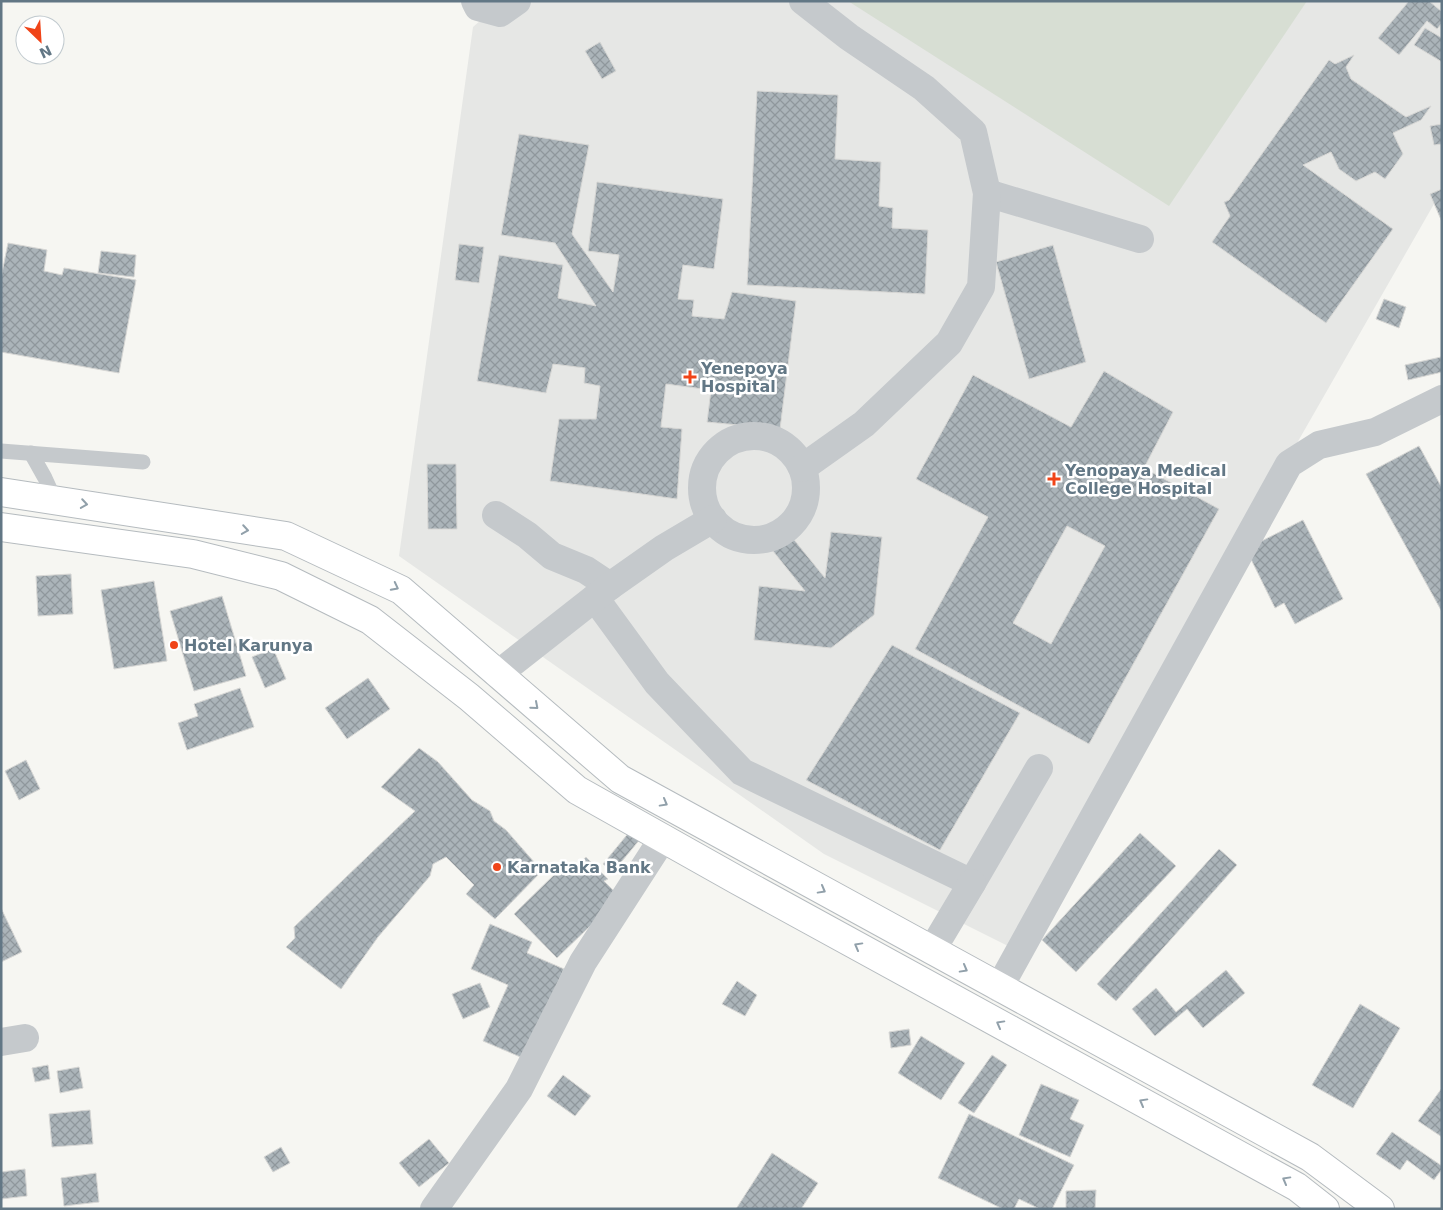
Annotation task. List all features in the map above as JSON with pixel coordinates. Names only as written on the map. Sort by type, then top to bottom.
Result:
[{"type":"main road","points":[[1,492],[286,536],[401,590],[620,779],[1310,1157],[1380,1209]]},
{"type":"main road","points":[[1,527],[194,554],[281,576],[370,620],[469,697],[577,790],[772,899],[1297,1186],[1325,1209]]},
{"type":"main road","points":[[772,899],[789,872]]},
{"type":"street","points":[[475,1],[478,6],[500,13],[517,1]]},
{"type":"street","points":[[802,468],[864,424],[949,343],[981,287],[987,193],[973,132],[924,88],[849,37],[803,1]]},
{"type":"street","points":[[987,193],[1140,239]]},
{"type":"street","points":[[999,988],[1289,464],[1319,444],[1376,432],[1442,399]]},
{"type":"street","points":[[750,436],[766,437],[782,443],[794,454],[802,468],[806,484],[805,500],[798,517],[785,530],[768,538],[750,540],[733,536],[717,526],[713,520],[707,512],[702,494],[703,476],[709,461],[720,448],[734,440],[750,436]]},
{"type":"street","points":[[496,515],[526,535],[552,556],[586,570],[603,592],[657,683],[742,772],[972,882]]},
{"type":"street","points":[[498,674],[603,592],[664,548],[713,520]]},
{"type":"street","points":[[932,950],[1039,768]]},
{"type":"street","points":[[434,1209],[519,1089],[583,962],[664,838]]},
{"type":"lane","points":[[1,451],[143,462]]},
{"type":"lane","points":[[31,453],[55,500]]},
{"type":"shaded area","points":[[503,1],[1442,1],[1442,190],[1026,916],[1012,948],[824,854],[399,556],[473,27]]},
{"type":"shaded area","points":[[848,1],[1307,1],[1169,206]]},
{"type":"building","points":[[1409,1],[1429,1],[1442,12],[1442,23],[1437,29],[1427,21],[1399,55],[1378,38]]},
{"type":"building","points":[[1425,28],[1442,38],[1442,62],[1414,45]]},
{"type":"building","points":[[600,42],[616,71],[602,79],[585,51]]},
{"type":"building","points":[[1354,55],[1346,67],[1351,79],[1406,117],[1431,106],[1421,120],[1393,133],[1403,154],[1385,179],[1375,172],[1356,181],[1339,169],[1331,152],[1303,165],[1393,229],[1326,323],[1212,242],[1230,216],[1224,202],[1229,200],[1329,60],[1335,64]]},
{"type":"building","points":[[757,91],[838,95],[835,159],[881,162],[879,206],[893,208],[892,228],[928,230],[925,294],[747,285]]},
{"type":"building","points":[[1442,124],[1442,144],[1434,145],[1430,126]]},
{"type":"building","points":[[519,134],[589,145],[572,234],[613,292],[619,255],[588,251],[597,182],[723,199],[714,269],[683,265],[678,299],[694,300],[692,316],[724,319],[732,292],[796,301],[780,429],[707,422],[711,390],[666,384],[661,427],[682,429],[677,499],[550,481],[559,419],[596,419],[600,386],[584,383],[585,368],[553,364],[546,393],[477,381],[499,255],[563,265],[558,298],[596,306],[555,243],[501,235]]},
{"type":"building","points":[[1442,189],[1442,222],[1430,194]]},
{"type":"building","points":[[8,243],[47,250],[44,271],[62,275],[64,268],[136,280],[119,373],[1,352],[1,278]]},
{"type":"building","points":[[459,244],[484,247],[479,283],[455,280]]},
{"type":"building","points":[[1053,245],[1086,362],[1029,379],[996,262]]},
{"type":"building","points":[[101,251],[136,255],[134,277],[98,273]]},
{"type":"building","points":[[1384,299],[1406,307],[1399,328],[1376,319]]},
{"type":"building","points":[[1441,357],[1442,372],[1408,380],[1405,365]]},
{"type":"building","points":[[1104,371],[1173,412],[1144,468],[1219,509],[1089,744],[915,649],[988,517],[916,479],[973,375],[1071,427]],"holes":[[[1067,526],[1105,546],[1051,644],[1013,623]]]},
{"type":"building","points":[[1419,446],[1442,488],[1442,612],[1366,474]]},
{"type":"building","points":[[427,464],[456,464],[457,529],[428,529]]},
{"type":"building","points":[[1303,520],[1343,599],[1295,624],[1284,603],[1275,608],[1246,549]]},
{"type":"building","points":[[831,532],[882,537],[874,615],[831,648],[754,640],[759,586],[805,591],[773,551],[791,536],[825,578]]},
{"type":"building","points":[[71,574],[73,614],[38,616],[36,576]]},
{"type":"building","points":[[154,581],[167,661],[114,669],[101,590]]},
{"type":"building","points":[[222,596],[246,676],[194,691],[170,611]]},
{"type":"building","points":[[892,645],[1020,713],[940,850],[806,780]]},
{"type":"building","points":[[273,648],[286,679],[265,688],[252,657]]},
{"type":"building","points":[[368,678],[390,709],[347,739],[325,708]]},
{"type":"building","points":[[240,688],[254,727],[187,750],[178,723],[198,716],[194,704]]},
{"type":"building","name":"Karnataka Bank","points":[[419,748],[438,762],[472,800],[490,811],[494,821],[506,830],[542,871],[495,919],[466,894],[474,885],[446,857],[433,864],[430,876],[378,937],[341,989],[286,947],[295,938],[294,927],[415,811],[381,787]]},
{"type":"building","points":[[26,760],[40,789],[19,800],[5,771]]},
{"type":"building","points":[[631,830],[641,838],[613,872],[603,864]]},
{"type":"building","points":[[1140,833],[1176,866],[1076,972],[1042,940]]},
{"type":"building","points":[[1219,849],[1237,865],[1116,1001],[1097,984]]},
{"type":"building","points":[[586,857],[608,879],[604,881],[620,897],[557,958],[514,914],[559,870],[566,876]]},
{"type":"building","points":[[1,908],[22,952],[1,962]]},
{"type":"building","points":[[490,924],[532,942],[527,953],[564,969],[525,1059],[483,1041],[508,985],[471,969]]},
{"type":"building","points":[[1226,970],[1245,993],[1203,1028],[1187,1009],[1155,1036],[1132,1009],[1156,988],[1176,1012]]},
{"type":"building","points":[[737,981],[757,995],[745,1016],[722,1004]]},
{"type":"building","points":[[480,983],[490,1007],[463,1019],[452,994]]},
{"type":"building","points":[[1360,1004],[1400,1028],[1353,1108],[1312,1085]]},
{"type":"building","points":[[909,1029],[911,1045],[891,1048],[889,1032]]},
{"type":"building","points":[[921,1036],[965,1063],[941,1100],[898,1073]]},
{"type":"building","points":[[992,1055],[1007,1065],[974,1113],[958,1103]]},
{"type":"building","points":[[48,1065],[50,1079],[35,1082],[32,1068]]},
{"type":"building","points":[[79,1067],[83,1088],[60,1093],[57,1071]]},
{"type":"building","points":[[563,1075],[591,1096],[575,1116],[547,1096]]},
{"type":"building","points":[[1041,1084],[1079,1100],[1070,1119],[1084,1125],[1070,1157],[1019,1135]]},
{"type":"building","points":[[1442,1088],[1442,1137],[1418,1121]]},
{"type":"building","points":[[90,1110],[93,1144],[52,1147],[49,1114]]},
{"type":"building","points":[[969,1114],[1074,1165],[1052,1209],[1040,1209],[1019,1199],[1014,1209],[1003,1209],[938,1178]]},
{"type":"building","points":[[1392,1132],[1442,1166],[1434,1180],[1407,1160],[1400,1170],[1376,1154]]},
{"type":"building","points":[[429,1139],[449,1163],[419,1187],[399,1163]]},
{"type":"building","points":[[281,1147],[290,1163],[273,1172],[264,1157]]},
{"type":"building","points":[[772,1153],[818,1183],[801,1209],[736,1209]]},
{"type":"building","points":[[25,1169],[27,1196],[1,1199],[1,1172]]},
{"type":"building","points":[[96,1173],[99,1202],[64,1206],[61,1178]]},
{"type":"building","points":[[1096,1190],[1095,1209],[1066,1209],[1066,1191]]},
{"type":"place","name":"Yenepoya Hospital","points":[[690,377]]},
{"type":"place","name":"Yenopaya Medical College Hospital","points":[[1054,479]]},
{"type":"place","name":"Hotel Karunya","points":[[174,645]]},
{"type":"place","name":"Karnataka Bank","points":[[497,867]]}]
